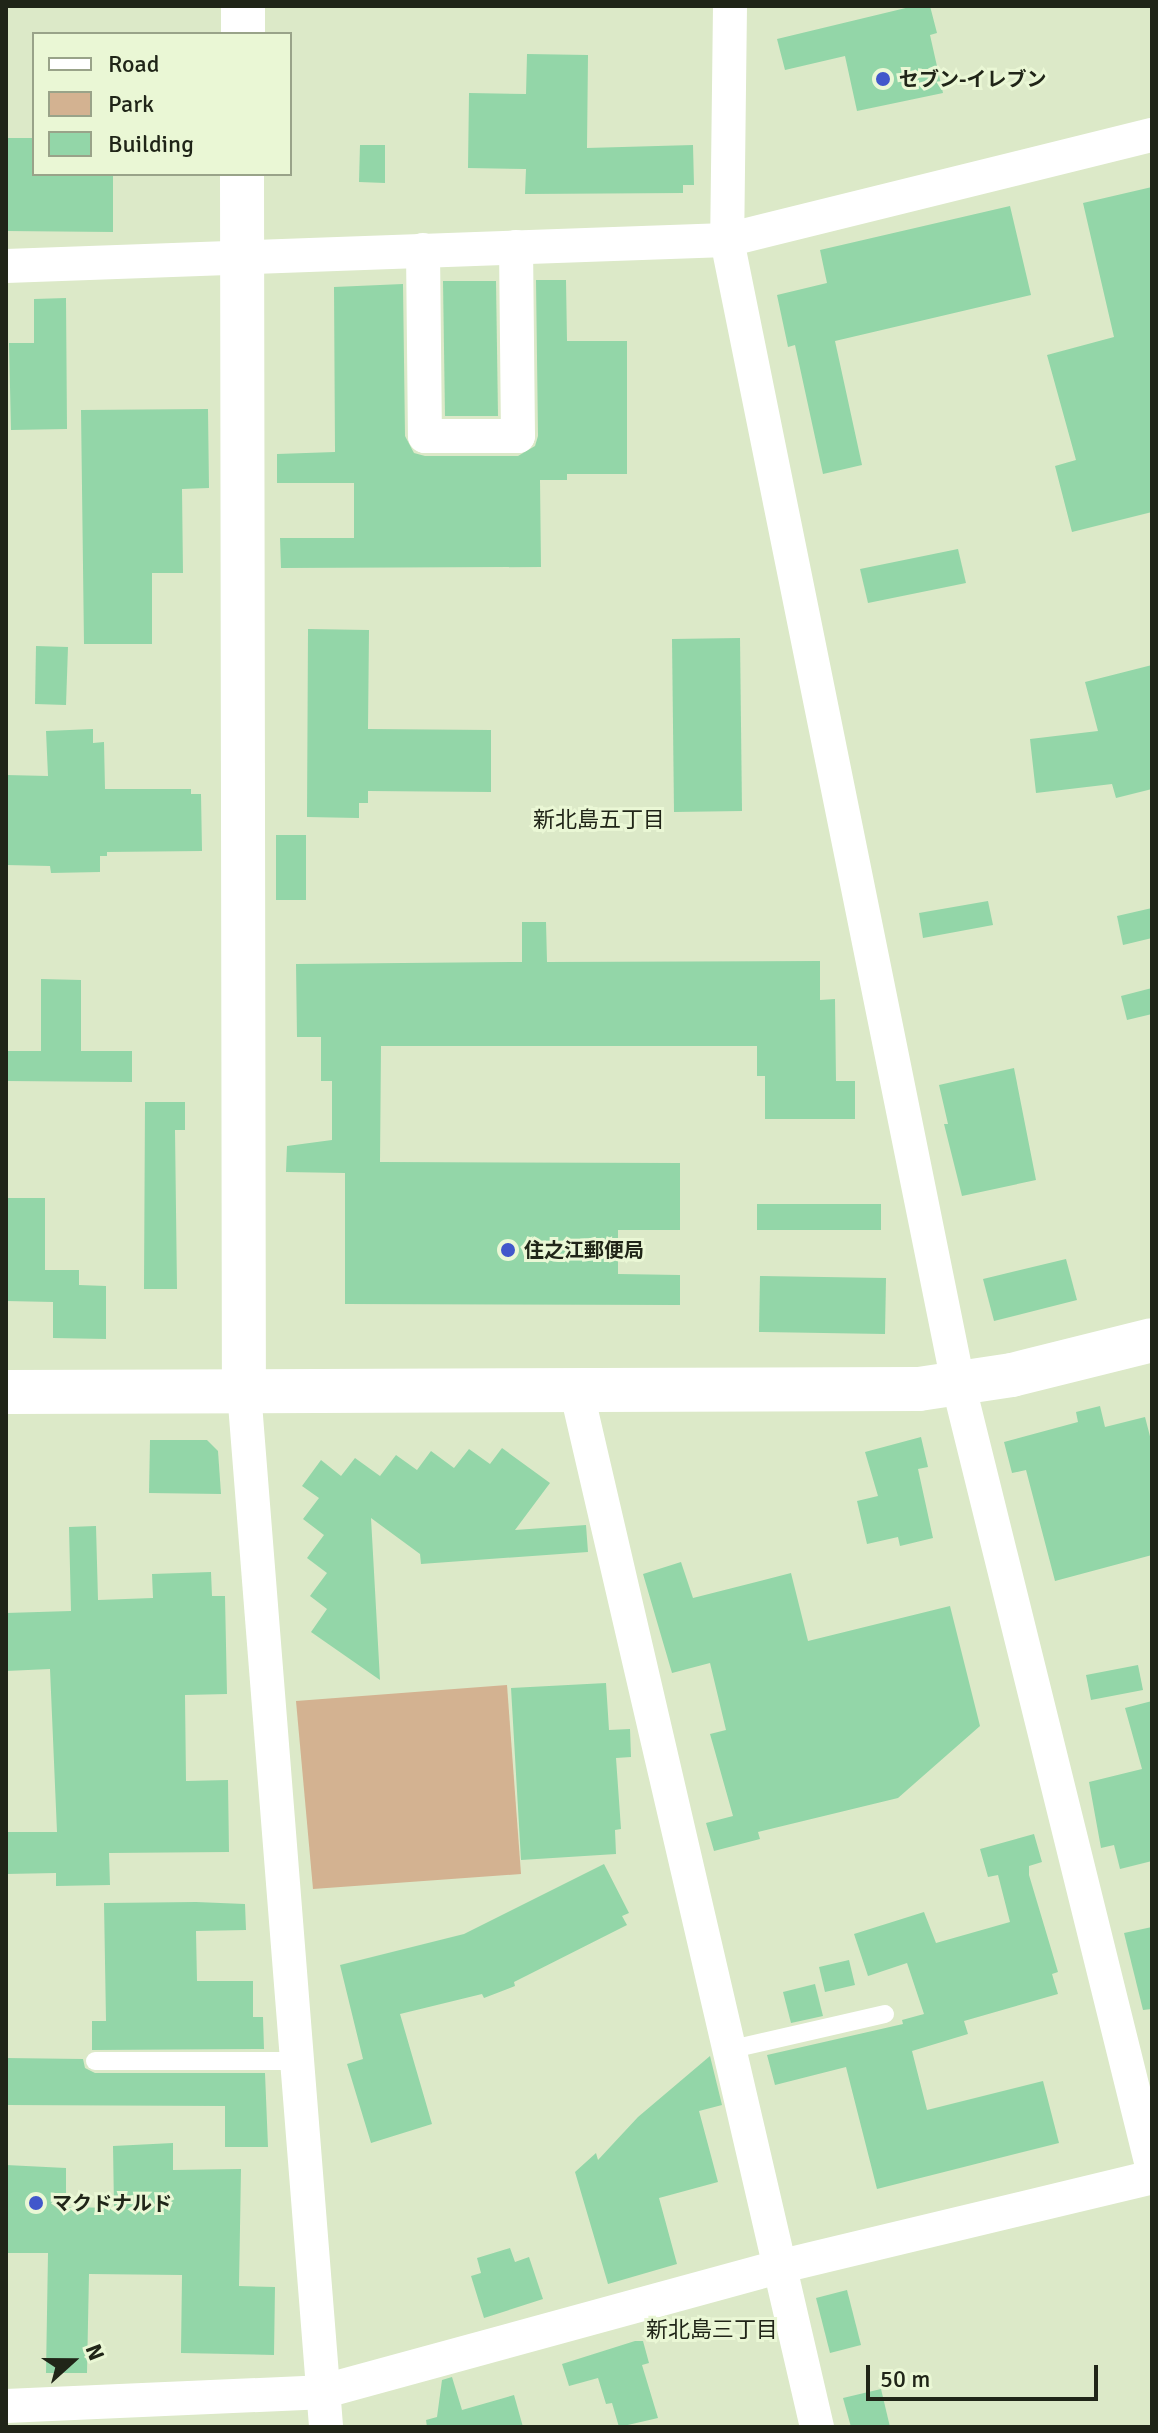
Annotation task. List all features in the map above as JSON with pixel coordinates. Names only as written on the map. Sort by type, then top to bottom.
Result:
[{"type":"street","points":[[243,6],[243,32]]},
{"type":"street","points":[[730,6],[727,240],[958,1383],[1152,2166]]},
{"type":"street","points":[[6,266],[727,240],[1152,135]]},
{"type":"street","points":[[242,176],[244,1391],[326,2427]]},
{"type":"street","points":[[423,250],[425,436],[518,436],[516,247]]},
{"type":"street","points":[[6,1392],[919,1389],[1012,1375],[1152,1340]]},
{"type":"street","points":[[576,1389],[817,2427]]},
{"type":"street","points":[[6,2406],[321,2392],[778,2267],[1152,2177]]},
{"type":"lane","points":[[728,2050],[885,2014]]},
{"type":"lane","points":[[95,2061],[295,2061]]},
{"type":"green space","points":[[507,1685],[521,1874],[313,1889],[296,1701]]},
{"type":"building","points":[[914,6],[930,6],[937,33],[930,35],[943,93],[857,111],[845,56],[785,70],[777,39]]},
{"type":"building","points":[[527,54],[588,55],[587,148],[693,145],[694,185],[683,185],[683,193],[525,194],[526,169],[468,168],[469,93],[526,94]]},
{"type":"building","points":[[6,138],[32,138],[32,176],[113,176],[113,232],[6,231]]},
{"type":"building","points":[[360,145],[385,145],[385,183],[359,182]]},
{"type":"building","points":[[1152,187],[1152,512],[1072,532],[1055,466],[1076,460],[1047,355],[1114,337],[1083,203]]},
{"type":"building","points":[[1010,206],[1031,295],[835,341],[862,465],[823,474],[795,345],[788,347],[777,295],[827,283],[820,250]]},
{"type":"building","points":[[536,280],[566,280],[567,341],[627,341],[627,474],[567,474],[567,480],[540,480],[541,567],[281,568],[280,538],[354,538],[354,483],[277,483],[277,454],[335,452],[334,287],[403,284],[405,436],[414,453],[425,456],[518,456],[535,446],[538,436]]},
{"type":"building","points":[[443,281],[496,281],[498,416],[445,416]]},
{"type":"building","points":[[66,298],[67,429],[11,430],[9,343],[34,343],[34,299]]},
{"type":"building","points":[[208,409],[209,488],[182,489],[183,573],[152,573],[152,644],[84,644],[81,410]]},
{"type":"building","points":[[958,549],[966,583],[868,603],[860,569]]},
{"type":"building","points":[[308,629],[369,630],[368,729],[491,730],[491,792],[368,791],[368,803],[359,803],[359,818],[307,817]]},
{"type":"building","points":[[740,638],[742,811],[674,812],[672,639]]},
{"type":"building","points":[[36,646],[68,647],[66,705],[35,704]]},
{"type":"building","points":[[1152,665],[1152,789],[1116,798],[1112,784],[1036,793],[1030,739],[1098,731],[1085,682]]},
{"type":"building","points":[[93,729],[93,743],[104,742],[105,789],[191,789],[191,794],[201,794],[202,851],[107,852],[107,856],[100,856],[100,872],[51,873],[50,866],[6,865],[6,775],[48,776],[46,731]]},
{"type":"building","points":[[276,835],[306,835],[306,900],[276,900]]},
{"type":"building","points":[[988,901],[993,925],[923,938],[919,913]]},
{"type":"building","points":[[1152,908],[1152,938],[1123,945],[1117,916]]},
{"type":"building","points":[[522,922],[546,922],[547,962],[820,961],[820,1000],[835,999],[836,1081],[855,1081],[855,1119],[765,1119],[765,1076],[757,1076],[757,1046],[381,1046],[380,1162],[680,1163],[680,1230],[618,1230],[618,1274],[680,1275],[680,1305],[345,1304],[345,1173],[286,1172],[287,1146],[332,1140],[332,1081],[321,1081],[321,1037],[297,1037],[296,964],[522,962]]},
{"type":"building","points":[[41,979],[81,980],[81,1051],[132,1051],[132,1082],[6,1081],[6,1051],[41,1051]]},
{"type":"building","points":[[1152,988],[1152,1014],[1127,1020],[1121,996]]},
{"type":"building","points":[[1014,1068],[1036,1180],[962,1196],[944,1124],[948,1124],[939,1085]]},
{"type":"building","points":[[145,1102],[185,1102],[185,1130],[175,1130],[177,1289],[144,1289]]},
{"type":"building","points":[[6,1198],[45,1198],[45,1270],[79,1270],[79,1285],[106,1286],[106,1339],[53,1338],[53,1302],[6,1301]]},
{"type":"building","points":[[757,1204],[881,1204],[881,1230],[757,1230]]},
{"type":"building","points":[[1066,1259],[1077,1300],[994,1321],[983,1279]]},
{"type":"building","points":[[760,1276],[886,1278],[885,1334],[759,1332]]},
{"type":"building","points":[[1100,1406],[1105,1427],[1145,1417],[1152,1444],[1152,1555],[1055,1581],[1026,1470],[1012,1473],[1004,1442],[1078,1422],[1076,1412]]},
{"type":"building","points":[[921,1437],[928,1467],[918,1469],[933,1538],[900,1546],[898,1537],[867,1544],[857,1501],[878,1496],[865,1452]]},
{"type":"building","points":[[150,1440],[207,1440],[218,1451],[221,1494],[149,1493]]},
{"type":"building","points":[[502,1448],[550,1483],[515,1530],[586,1525],[588,1552],[421,1564],[420,1554],[371,1518],[380,1680],[311,1632],[327,1609],[310,1596],[327,1573],[307,1558],[324,1535],[303,1519],[319,1498],[302,1486],[321,1460],[341,1476],[355,1458],[380,1476],[396,1455],[417,1470],[431,1451],[454,1468],[469,1449],[490,1464]]},
{"type":"building","points":[[96,1526],[98,1600],[153,1598],[152,1574],[211,1572],[212,1596],[225,1596],[227,1694],[185,1695],[186,1781],[228,1780],[229,1852],[109,1853],[110,1885],[56,1886],[56,1873],[6,1874],[6,1832],[57,1832],[50,1669],[6,1671],[6,1613],[71,1611],[69,1527]]},
{"type":"building","points":[[681,1562],[693,1598],[791,1573],[808,1641],[950,1606],[980,1726],[898,1798],[758,1832],[760,1839],[714,1851],[706,1823],[733,1816],[710,1734],[726,1730],[710,1663],[672,1673],[643,1574]]},
{"type":"building","points":[[1138,1665],[1143,1690],[1091,1700],[1086,1675]]},
{"type":"building","points":[[606,1683],[609,1730],[630,1729],[631,1757],[616,1758],[621,1829],[615,1830],[616,1854],[521,1860],[511,1688]]},
{"type":"building","points":[[1152,1701],[1152,1861],[1120,1869],[1114,1845],[1101,1848],[1089,1782],[1142,1769],[1125,1708]]},
{"type":"building","points":[[1034,1834],[1042,1862],[1029,1866],[1029,1875],[1058,1972],[1052,1974],[1058,1994],[964,2021],[968,2034],[912,2051],[927,2110],[1043,2081],[1059,2143],[877,2189],[846,2067],[775,2085],[767,2055],[903,2024],[902,2020],[924,2014],[907,1963],[868,1976],[854,1934],[924,1912],[936,1943],[1010,1922],[998,1875],[988,1877],[980,1849]]},
{"type":"building","points":[[604,1864],[629,1913],[622,1916],[627,1925],[514,1982],[515,1986],[484,1998],[482,1994],[400,2014],[432,2124],[371,2143],[347,2064],[363,2059],[340,1965],[464,1934]]},
{"type":"building","points":[[104,1903],[245,1904],[246,1930],[196,1931],[197,1981],[253,1981],[253,2017],[263,2017],[264,2049],[92,2050],[92,2021],[106,2021]]},
{"type":"building","points":[[1152,1927],[1152,2009],[1143,2010],[1124,1933]]},
{"type":"building","points":[[849,1960],[855,1985],[825,1992],[819,1967]]},
{"type":"building","points":[[815,1984],[823,2016],[791,2023],[783,1992]]},
{"type":"building","points":[[710,2056],[722,2105],[699,2111],[718,2182],[659,2198],[677,2264],[608,2284],[575,2172],[596,2153],[598,2160],[638,2117]]},
{"type":"building","points":[[6,2058],[83,2059],[85,2068],[95,2073],[265,2073],[268,2147],[225,2147],[225,2106],[6,2105]]},
{"type":"building","points":[[173,2143],[173,2170],[241,2169],[239,2286],[275,2287],[274,2355],[181,2353],[182,2275],[89,2274],[87,2373],[46,2373],[48,2253],[6,2253],[6,2165],[66,2168],[66,2207],[114,2208],[113,2146]]},
{"type":"building","points":[[510,2248],[515,2262],[529,2257],[543,2299],[484,2318],[471,2276],[481,2273],[477,2258]]},
{"type":"building","points":[[847,2290],[861,2345],[830,2353],[816,2298]]},
{"type":"building","points":[[643,2341],[649,2363],[642,2365],[658,2418],[619,2427],[612,2403],[606,2404],[598,2378],[569,2386],[562,2364]]},
{"type":"building","points":[[452,2377],[462,2410],[514,2395],[523,2427],[427,2427],[426,2420],[437,2417],[442,2380]]},
{"type":"building","points":[[881,2389],[890,2427],[851,2427],[843,2398]]},
{"type":"place","name":"セブン-イレブン","points":[[883,79]]},
{"type":"place","name":"住之江郵便局","points":[[508,1250]]},
{"type":"place","name":"マクドナルド","points":[[36,2203]]},
{"type":"district","name":"新北島五丁目","points":[[599,820]]},
{"type":"district","name":"新北島三丁目","points":[[712,2330]]}]
